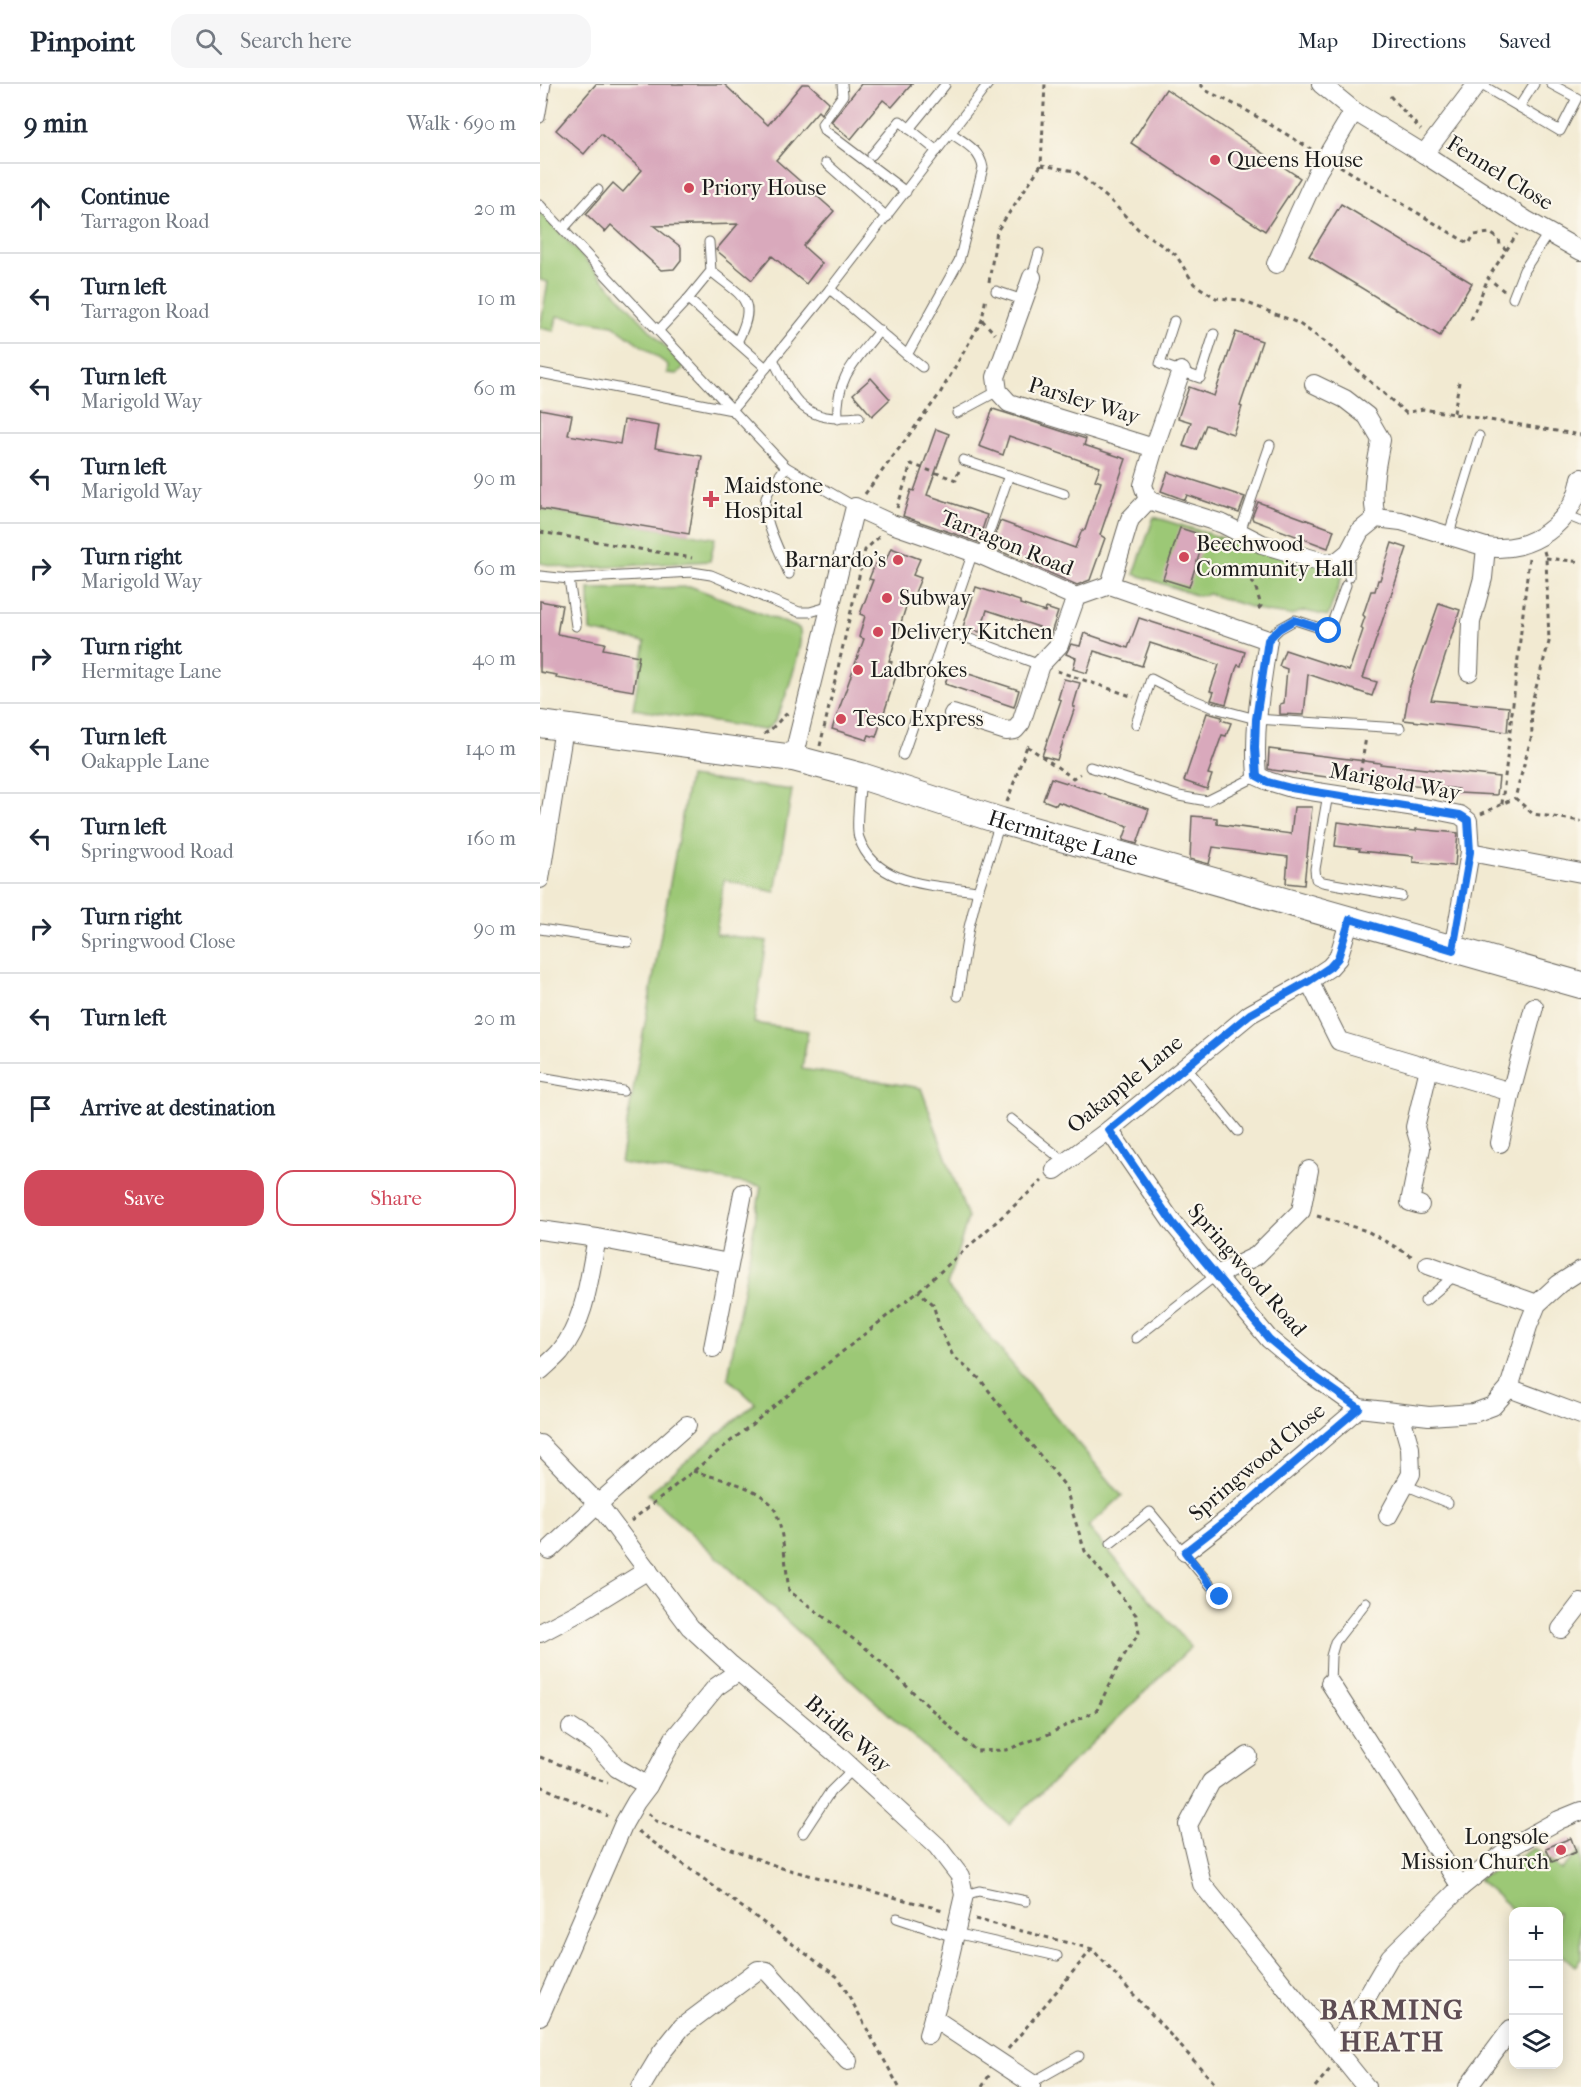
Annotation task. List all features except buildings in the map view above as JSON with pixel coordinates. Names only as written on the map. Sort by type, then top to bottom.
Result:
[{"type":"main road","name":"Hermitage Lane","points":[[552,726],[804,761],[861,776],[1001,821],[1581,985]]},
{"type":"street","name":"Fennel Close","points":[[1321,84],[1354,111],[1526,220],[1581,251]]},
{"type":"street","name":"Fennel Close","points":[[1424,154],[1479,84]]},
{"type":"street","points":[[1276,264],[1318,171],[1354,111]]},
{"type":"street","name":"Parsley Way","points":[[1032,277],[996,377],[998,391],[1010,403],[1154,448],[1143,486],[1148,500]]},
{"type":"street","points":[[1154,448],[1181,371]]},
{"type":"street","points":[[1314,384],[1345,399],[1367,416],[1381,440],[1374,477],[1373,507],[1376,518]]},
{"type":"street","points":[[1257,776],[1256,719],[1268,640],[1110,585],[1130,519],[1148,500],[1223,524],[1262,544],[1326,563],[1338,561],[1349,552],[1360,531],[1376,518],[1401,521],[1486,547],[1499,549],[1520,546],[1574,518],[1581,478]]},
{"type":"street","points":[[804,761],[831,606],[855,507]]},
{"type":"street","name":"Tarragon Road","points":[[855,507],[892,524],[977,554],[1076,597],[1110,585]]},
{"type":"street","points":[[1469,672],[1471,622],[1483,578],[1486,547]]},
{"type":"street","points":[[953,714],[1006,731],[1015,730],[1021,723],[1040,665],[1059,645],[1076,597]]},
{"type":"street","points":[[540,879],[552,726]]},
{"type":"street","name":"Marigold Way","points":[[1257,776],[1268,782],[1291,788],[1435,810],[1460,815],[1468,820],[1470,852],[1453,950]]},
{"type":"street","points":[[1470,852],[1581,873]]},
{"type":"street","name":"Oakapple Lane","points":[[1060,1166],[1109,1130],[1185,1065],[1250,1014],[1330,967],[1338,958],[1350,919]]},
{"type":"street","points":[[1309,981],[1339,1041],[1511,1092]]},
{"type":"street","points":[[1500,1143],[1534,1007]]},
{"type":"street","points":[[1420,1205],[1410,1202],[1421,1148],[1415,1127],[1429,1068]]},
{"type":"street","name":"Springwood Road","points":[[1109,1130],[1172,1222],[1269,1339],[1311,1374],[1359,1408],[1429,1416],[1474,1413],[1493,1406],[1509,1388]]},
{"type":"street","points":[[1215,1276],[1256,1256],[1301,1211],[1309,1170]]},
{"type":"street","points":[[713,1348],[743,1193]]},
{"type":"street","points":[[540,1230],[597,1238],[729,1263]]},
{"type":"street","points":[[540,1371],[560,1352],[583,1308],[597,1238]]},
{"type":"street","points":[[1428,1265],[1537,1304]]},
{"type":"street","points":[[1581,1270],[1559,1284],[1537,1304],[1509,1388],[1581,1415]]},
{"type":"street","name":"Springwood Close","points":[[1185,1552],[1238,1511],[1359,1408]]},
{"type":"street","points":[[1388,1516],[1411,1474],[1410,1448],[1400,1413]]},
{"type":"street","points":[[544,1552],[595,1501],[687,1425]]},
{"type":"street","name":"Bridle Way","points":[[540,1444],[595,1501],[690,1627],[853,1769],[937,1846],[960,1876],[964,1895]]},
{"type":"street","points":[[540,1633],[578,1613],[648,1570]]},
{"type":"street","points":[[1561,1629],[1581,1603]]},
{"type":"street","points":[[540,2016],[624,1823],[636,1802],[648,1786],[674,1738],[717,1687],[739,1671]]},
{"type":"street","points":[[1330,1683],[1461,1887]]},
{"type":"street","points":[[571,1728],[597,1745],[617,1768],[648,1786]]},
{"type":"street","points":[[1248,1756],[1211,1782],[1188,1825],[1202,1884],[1365,2087]]},
{"type":"street","points":[[1337,2051],[1390,1957],[1461,1887],[1512,1846],[1559,1820],[1581,1811]]},
{"type":"street","points":[[927,2035],[964,1895]]},
{"type":"street","points":[[641,2087],[662,2052],[682,2027],[758,1970],[767,1971],[848,2061]]},
{"type":"street","points":[[933,2018],[1031,2085]]},
{"type":"street","points":[[1468,2087],[1509,2032]]},
{"type":"lane","points":[[540,118],[546,84]]},
{"type":"lane","points":[[842,84],[843,95],[825,118],[822,124],[824,130],[906,192]]},
{"type":"lane","points":[[732,410],[887,217],[988,84]]},
{"type":"lane","points":[[1479,84],[1560,131],[1577,98],[1551,84]]},
{"type":"lane","points":[[1519,107],[1534,84]]},
{"type":"lane","points":[[909,129],[945,85]]},
{"type":"lane","points":[[872,154],[900,121],[937,151]]},
{"type":"lane","points":[[907,355],[959,261],[983,168],[981,157],[975,150],[951,133]]},
{"type":"lane","points":[[826,163],[887,217]]},
{"type":"lane","points":[[562,229],[598,190]]},
{"type":"lane","points":[[540,205],[786,466],[855,507]]},
{"type":"lane","points":[[1513,298],[1524,270],[1549,232]]},
{"type":"lane","points":[[658,331],[711,271],[709,242]]},
{"type":"lane","points":[[1032,277],[1040,253]]},
{"type":"lane","points":[[711,271],[743,298],[748,310],[747,322],[737,342]]},
{"type":"lane","points":[[830,289],[922,367]]},
{"type":"lane","points":[[996,291],[1023,300]]},
{"type":"lane","points":[[688,299],[765,368]]},
{"type":"lane","points":[[1174,321],[1160,364],[1200,378],[1214,334]]},
{"type":"lane","points":[[838,419],[836,403],[845,372],[880,330]]},
{"type":"lane","points":[[773,359],[790,392],[801,406],[826,418],[859,417]]},
{"type":"lane","points":[[540,373],[732,410]]},
{"type":"lane","points":[[957,413],[998,391]]},
{"type":"lane","points":[[1448,537],[1479,436]]},
{"type":"lane","points":[[1240,532],[1270,446]]},
{"type":"lane","points":[[963,460],[1064,494]]},
{"type":"lane","points":[[786,466],[768,493],[765,507],[766,517],[789,574]]},
{"type":"lane","points":[[903,754],[946,630],[1009,476]]},
{"type":"lane","points":[[1268,640],[1279,629],[1294,620],[1329,631],[1347,581],[1349,552]]},
{"type":"lane","points":[[540,576],[568,579],[692,573],[711,575],[799,612],[810,612],[831,606]]},
{"type":"lane","points":[[568,579],[576,626]]},
{"type":"lane","points":[[946,630],[1040,665]]},
{"type":"lane","points":[[1136,724],[1151,679],[1211,707],[1256,719],[1400,728]]},
{"type":"lane","points":[[1090,766],[1179,796],[1207,801],[1257,776]]},
{"type":"lane","points":[[861,776],[858,836],[870,858],[882,870],[904,881],[978,891]]},
{"type":"lane","points":[[1328,794],[1315,869],[1316,879],[1401,896]]},
{"type":"lane","points":[[958,996],[969,927],[1001,821]]},
{"type":"lane","points":[[540,929],[628,942]]},
{"type":"lane","points":[[1185,1065],[1238,1131]]},
{"type":"lane","points":[[540,1077],[623,1091]]},
{"type":"lane","points":[[1011,1119],[1060,1166]]},
{"type":"lane","points":[[1425,1301],[1457,1274]]},
{"type":"lane","points":[[1136,1338],[1215,1276]]},
{"type":"lane","points":[[1405,1485],[1448,1503]]},
{"type":"lane","points":[[1111,1543],[1150,1512],[1220,1597]]},
{"type":"lane","points":[[1330,1683],[1331,1656],[1335,1642],[1366,1602]]},
{"type":"lane","points":[[803,1833],[830,1792],[853,1769]]},
{"type":"lane","points":[[964,1895],[979,1891],[1026,1901]]},
{"type":"lane","points":[[897,1918],[955,1935],[1057,1956]]},
{"type":"lane","points":[[1031,2085],[1079,2056]]},
{"type":"path","points":[[855,507],[939,395],[982,320],[997,231],[1041,165],[1045,84]]},
{"type":"path","points":[[1200,84],[1208,91],[1244,109],[1469,244],[1474,235],[1490,233],[1499,239],[1500,245],[1507,250]]},
{"type":"path","points":[[1041,165],[1075,171],[1110,200],[1138,229],[1176,255],[1194,284],[1216,298],[1240,300],[1298,323],[1324,341],[1406,413],[1423,409],[1581,435]]},
{"type":"path","points":[[1471,320],[1488,278],[1526,220]]},
{"type":"path","points":[[1488,278],[1513,298]]},
{"type":"path","points":[[1454,413],[1459,382]]},
{"type":"path","points":[[804,761],[865,550],[892,524],[911,464],[956,480],[963,460]]},
{"type":"path","points":[[540,532],[699,559]]},
{"type":"path","points":[[1515,798],[1532,735],[1531,705],[1549,642],[1546,558],[1535,540]]},
{"type":"path","points":[[1502,804],[1535,540]]},
{"type":"path","points":[[1546,558],[1581,562]]},
{"type":"path","points":[[1251,581],[1255,585],[1261,606],[1258,609]]},
{"type":"path","points":[[1040,665],[1144,700]]},
{"type":"path","points":[[1356,798],[1367,727]]},
{"type":"path","points":[[1015,730],[1027,746],[1073,778],[1090,766]]},
{"type":"path","points":[[1001,821],[1027,746]]},
{"type":"path","points":[[1468,820],[1515,798]]},
{"type":"path","points":[[1515,798],[1533,814],[1581,821]]},
{"type":"path","points":[[618,1531],[920,1289],[1060,1166]]},
{"type":"path","points":[[1301,1211],[1367,1231],[1428,1265]]},
{"type":"path","points":[[693,1471],[750,1490],[772,1505],[781,1530],[789,1591],[868,1650],[976,1751],[1006,1750],[1049,1734],[1097,1710],[1121,1660],[1139,1634],[1136,1615],[1085,1551],[1066,1487],[981,1379],[953,1356],[940,1329],[933,1304],[920,1289]]},
{"type":"path","points":[[540,1757],[610,1784]]},
{"type":"path","points":[[540,1786],[632,1827],[839,1978],[899,2087]]},
{"type":"path","points":[[636,1802],[656,1821],[782,1868],[1092,1950],[1218,2087]]},
{"type":"path","points":[[982,2087],[998,2061],[1092,1950]]},
{"type":"path","points":[[1315,2087],[1337,2051]]},
{"type":"green space","points":[[540,211],[684,367],[677,374],[667,373],[668,365],[613,325],[557,316],[554,331],[540,328],[548,282],[540,280]]},
{"type":"green space","points":[[540,509],[715,538],[710,561],[571,569],[540,563]]},
{"type":"green space","points":[[1154,517],[1232,541],[1239,537],[1254,546],[1344,571],[1328,616],[1305,611],[1290,615],[1266,612],[1209,594],[1198,596],[1134,574]]},
{"type":"green space","points":[[692,587],[799,628],[797,660],[788,689],[774,722],[764,730],[633,709],[645,642],[590,631],[589,589]]},
{"type":"green space","points":[[689,777],[792,790],[775,892],[724,880],[716,934],[767,941],[754,1023],[808,1031],[802,1069],[921,1088],[968,1218],[947,1286],[1122,1496],[1088,1527],[1191,1647],[1009,1824],[648,1494],[755,1403],[728,1378],[761,1186],[620,1163]]},
{"type":"green space","points":[[1535,1848],[1561,1870],[1581,1850],[1581,1959],[1575,1966],[1563,1956],[1563,1907],[1510,1907],[1478,1879]]},
{"type":"place","name":"Queens House","points":[[1215,160]]},
{"type":"place","name":"Priory House","points":[[689,188]]},
{"type":"place","name":"Maidstone Hospital","points":[[711,499]]},
{"type":"place","name":"Beechwood Community Hall","points":[[1184,557]]},
{"type":"place","name":"Barnardo's","points":[[898,560]]},
{"type":"place","name":"Subway","points":[[887,598]]},
{"type":"place","name":"Delivery Kitchen","points":[[878,632]]},
{"type":"place","name":"Ladbrokes","points":[[858,670]]},
{"type":"place","name":"Tesco Express","points":[[841,719]]},
{"type":"place","name":"Longsole Mission Church","points":[[1561,1850]]},
{"type":"district","name":"BARMING HEATH","points":[[1392,2025]]},
{"type":"route","points":[[1220,1597],[1185,1552],[1238,1511],[1359,1408],[1311,1374],[1269,1339],[1172,1222],[1109,1130],[1185,1065],[1250,1014],[1330,967],[1338,958],[1344,944],[1350,919],[1453,950],[1470,852],[1468,820],[1460,815],[1291,788],[1268,782],[1257,776],[1256,719],[1268,640],[1279,629],[1294,620],[1329,631]]}]
